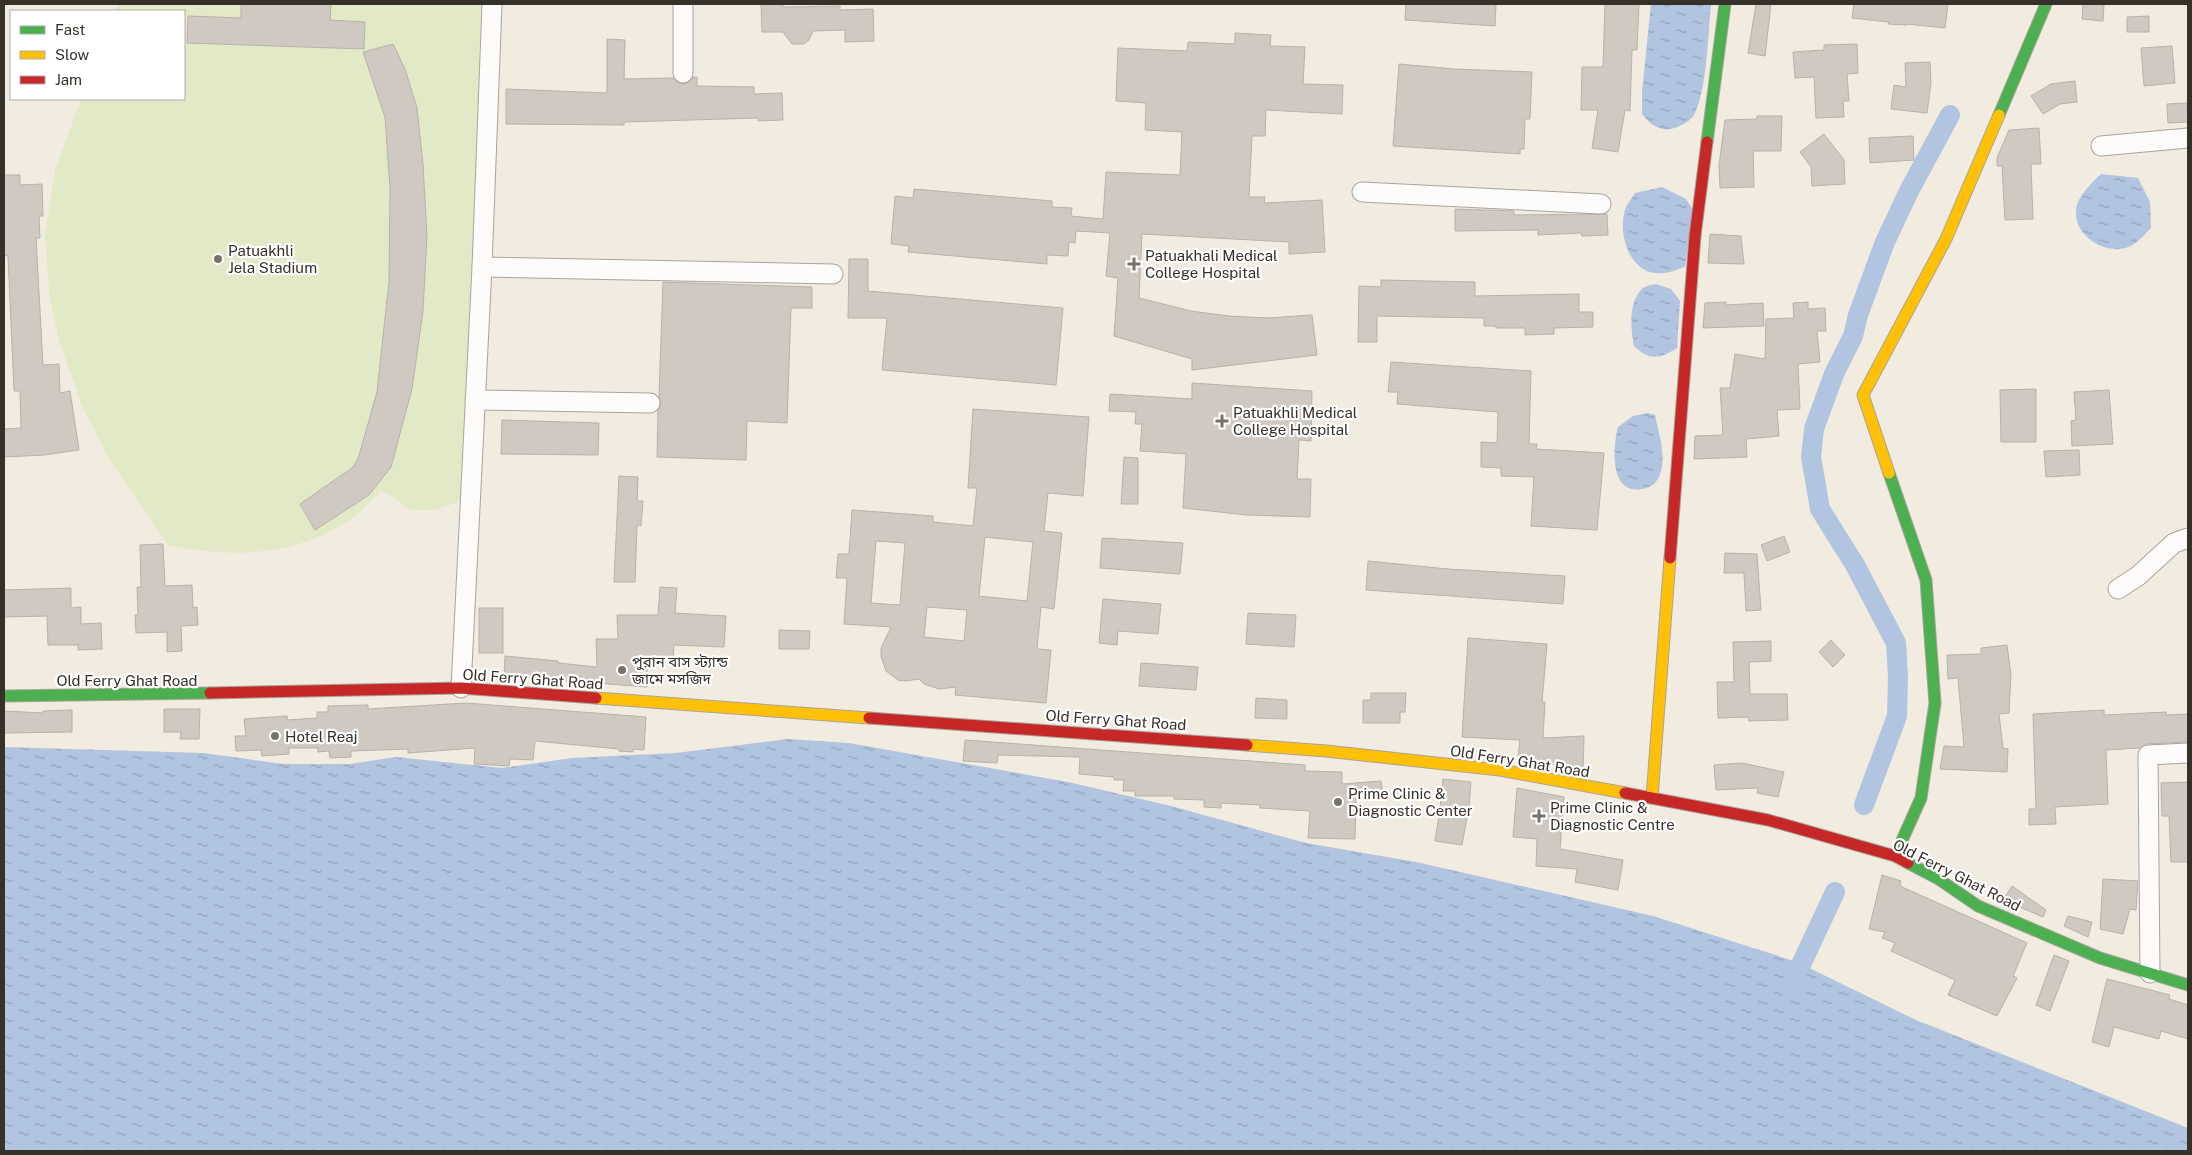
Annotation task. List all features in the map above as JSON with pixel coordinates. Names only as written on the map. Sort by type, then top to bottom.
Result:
[{"type":"street","points":[[461,688],[482,267],[492,4]]},
{"type":"street","points":[[682,4],[683,73]]},
{"type":"street","points":[[1652,798],[1695,236],[1725,4]]},
{"type":"street","points":[[1895,856],[1921,798],[1935,693],[1926,580],[1863,395],[1946,238],[2046,4]]},
{"type":"street","points":[[2100,146],[2188,138]]},
{"type":"street","points":[[1362,192],[1601,204]]},
{"type":"street","points":[[482,267],[833,274]]},
{"type":"street","points":[[475,400],[650,403]]},
{"type":"street","points":[[2118,589],[2138,576],[2174,543],[2188,538]]},
{"type":"street","name":"Old Ferry Ghat Road","points":[[4,696],[461,688],[1326,750],[1500,770],[1768,820],[1895,856],[1937,878],[1978,906],[2100,958],[2188,985]]},
{"type":"street","points":[[2150,973],[2148,755],[2188,753]]},
{"type":"green space","name":"Patuakhli Jela Stadium","points":[[119,4],[481,4],[466,494],[461,499],[447,506],[431,510],[414,510],[407,508],[393,497],[381,491],[347,522],[326,534],[282,548],[260,552],[215,552],[168,545],[108,457],[82,406],[60,344],[50,300],[45,235],[55,171],[81,100],[185,100],[185,10],[116,10]],"holes":[[[393,44],[405,69],[417,108],[423,164],[427,236],[423,311],[412,389],[391,467],[369,495],[315,529],[300,504],[352,468],[358,459],[377,392],[389,281],[390,188],[385,117],[363,53]]]},
{"type":"water","points":[[1651,4],[1711,4],[1708,46],[1702,92],[1698,105],[1690,120],[1681,126],[1671,129],[1662,129],[1654,126],[1642,114],[1642,92]]},
{"type":"water","points":[[2101,174],[2138,178],[2150,202],[2151,228],[2134,244],[2125,248],[2105,248],[2096,244],[2081,230],[2077,221],[2076,211],[2079,200]]},
{"type":"water","points":[[1662,187],[1686,199],[1693,210],[1685,267],[1670,272],[1655,273],[1638,265],[1632,258],[1624,239],[1623,219],[1626,208],[1635,193]]},
{"type":"water","points":[[1656,284],[1671,289],[1680,301],[1677,348],[1655,357],[1645,354],[1634,346],[1631,317],[1634,302],[1641,290]]},
{"type":"water","points":[[1648,413],[1655,415],[1659,431],[1662,447],[1661,472],[1658,479],[1651,486],[1642,489],[1631,489],[1624,485],[1616,467],[1616,435],[1618,427],[1633,416]]},
{"type":"water","points":[[788,739],[849,743],[1068,782],[1171,806],[1306,843],[1416,862],[1653,916],[1797,962],[1916,1020],[2188,1128],[2188,1151],[4,1151],[4,747],[203,753],[283,764],[350,764],[396,757],[502,768],[572,758],[676,753]]},
{"type":"building","points":[[241,4],[331,4],[330,20],[365,22],[364,49],[187,43],[188,16],[241,18]]},
{"type":"building","points":[[761,4],[783,4],[783,7],[840,6],[840,10],[873,9],[874,41],[845,42],[845,30],[813,31],[809,40],[804,44],[792,44],[783,32],[762,32]]},
{"type":"building","points":[[1406,4],[1496,4],[1495,26],[1405,20]]},
{"type":"building","points":[[1605,4],[1639,4],[1637,50],[1632,50],[1630,111],[1625,110],[1618,152],[1592,148],[1598,110],[1581,110],[1582,67],[1603,67]]},
{"type":"building","points":[[1756,4],[1771,4],[1765,56],[1748,53]]},
{"type":"building","points":[[1854,4],[1948,4],[1945,28],[1888,24],[1889,22],[1852,18]]},
{"type":"building","points":[[2083,4],[2104,4],[2103,21],[2082,19]]},
{"type":"building","points":[[2149,16],[2149,32],[2127,32],[2127,17]]},
{"type":"building","name":"Patuakhali Medical College Hospital","points":[[1235,33],[1271,35],[1270,46],[1305,47],[1303,84],[1343,85],[1342,114],[1266,110],[1265,136],[1252,136],[1249,197],[1265,197],[1264,203],[1322,200],[1325,252],[1289,254],[1289,242],[1142,234],[1139,298],[1191,311],[1229,316],[1267,318],[1312,315],[1317,355],[1192,370],[1192,359],[1114,336],[1118,278],[1106,276],[1110,233],[1076,231],[1075,243],[1069,242],[1068,256],[1047,255],[1047,264],[908,252],[909,246],[891,244],[895,196],[913,198],[914,189],[1052,201],[1052,207],[1072,208],[1071,216],[1103,219],[1106,172],[1180,175],[1182,132],[1145,130],[1146,103],[1116,101],[1118,48],[1187,51],[1188,42],[1235,44]]},
{"type":"building","points":[[607,39],[625,40],[624,79],[673,78],[683,84],[689,82],[693,77],[697,77],[697,86],[754,87],[754,94],[782,93],[783,120],[758,121],[758,118],[624,122],[624,125],[506,124],[506,89],[607,93]]},
{"type":"building","points":[[393,44],[405,69],[417,108],[423,164],[427,236],[423,311],[412,389],[391,467],[369,495],[315,530],[300,504],[352,468],[358,459],[377,392],[389,281],[390,188],[385,117],[363,52]]},
{"type":"building","points":[[1857,44],[1858,73],[1847,74],[1849,101],[1843,101],[1844,117],[1816,118],[1814,77],[1795,78],[1793,52],[1824,50],[1824,45]]},
{"type":"building","points":[[2172,46],[2175,83],[2144,86],[2141,48]]},
{"type":"building","points":[[1930,62],[1931,83],[1927,113],[1891,109],[1894,85],[1906,87],[1905,63]]},
{"type":"building","points":[[1399,64],[1454,69],[1532,72],[1530,119],[1525,119],[1524,149],[1520,149],[1520,154],[1393,146]]},
{"type":"building","points":[[2075,81],[2077,102],[2060,104],[2043,114],[2031,96],[2051,84]]},
{"type":"building","points":[[2187,103],[2188,122],[2168,123],[2167,104]]},
{"type":"building","points":[[1757,116],[1782,116],[1781,151],[1753,151],[1754,187],[1720,188],[1719,165],[1725,120],[1757,119]]},
{"type":"building","points":[[2039,128],[2041,164],[2031,164],[2033,219],[2005,220],[2002,166],[1997,166],[1997,158],[2009,130]]},
{"type":"building","points":[[1824,134],[1844,160],[1845,184],[1812,186],[1811,167],[1800,152]]},
{"type":"building","points":[[1913,136],[1914,160],[1870,163],[1869,138]]},
{"type":"building","points":[[4,175],[20,175],[20,185],[42,184],[43,216],[39,216],[40,238],[36,238],[43,365],[59,364],[60,393],[70,391],[79,450],[44,455],[4,457],[4,429],[21,428],[20,391],[14,391],[8,256],[4,255]]},
{"type":"building","points":[[1455,209],[1514,211],[1514,215],[1607,214],[1608,235],[1582,236],[1581,233],[1538,235],[1538,230],[1455,231]]},
{"type":"building","points":[[1710,234],[1741,236],[1744,264],[1708,263]]},
{"type":"building","points":[[849,259],[868,259],[868,291],[1063,308],[1056,385],[882,370],[887,318],[848,318]]},
{"type":"building","points":[[1381,280],[1475,282],[1475,296],[1579,294],[1579,312],[1593,312],[1593,327],[1554,328],[1554,334],[1525,335],[1525,328],[1484,326],[1484,318],[1377,316],[1377,342],[1358,342],[1359,286],[1381,287]]},
{"type":"building","points":[[663,282],[812,287],[812,308],[791,308],[787,423],[747,421],[746,460],[657,457],[658,410],[661,404],[659,396]]},
{"type":"building","points":[[1726,302],[1726,305],[1763,303],[1764,326],[1703,328],[1705,303]]},
{"type":"building","points":[[1808,302],[1808,309],[1825,308],[1826,331],[1817,331],[1820,362],[1798,364],[1800,409],[1777,410],[1779,436],[1746,439],[1747,457],[1694,459],[1695,436],[1723,435],[1720,388],[1730,388],[1735,354],[1765,359],[1766,319],[1794,318],[1793,303]]},
{"type":"building","points":[[1391,362],[1531,371],[1529,444],[1537,444],[1536,449],[1604,453],[1597,530],[1531,526],[1534,477],[1501,476],[1501,468],[1481,467],[1481,442],[1497,443],[1498,412],[1397,404],[1398,392],[1388,392]]},
{"type":"building","points":[[1192,383],[1312,391],[1311,441],[1299,440],[1297,479],[1311,479],[1310,517],[1247,515],[1183,508],[1186,454],[1140,451],[1142,424],[1135,424],[1136,412],[1109,411],[1110,394],[1192,399]]},
{"type":"building","points":[[2036,389],[2036,442],[2001,442],[2000,390]]},
{"type":"building","points":[[2109,390],[2113,444],[2072,446],[2071,421],[2076,420],[2074,392]]},
{"type":"building","points":[[973,409],[1089,417],[1083,496],[1048,493],[1044,531],[1062,533],[1054,609],[1041,607],[1037,649],[1051,650],[1046,703],[955,695],[956,687],[939,689],[924,684],[919,679],[898,680],[886,671],[881,656],[881,648],[891,627],[844,624],[847,578],[836,578],[838,554],[849,554],[852,510],[933,516],[933,522],[973,526],[977,488],[968,488]],"holes":[[[985,537],[1033,542],[1027,601],[979,596]],[[876,541],[905,543],[900,605],[871,603]],[[927,607],[967,610],[964,641],[924,637]]]},
{"type":"building","points":[[502,420],[599,423],[598,455],[501,454]]},
{"type":"building","points":[[2079,450],[2080,475],[2046,477],[2044,451]]},
{"type":"building","points":[[1124,457],[1138,458],[1138,504],[1121,504]]},
{"type":"building","points":[[619,476],[638,477],[637,501],[643,501],[641,526],[637,525],[635,582],[614,582]]},
{"type":"building","points":[[1784,536],[1790,552],[1767,561],[1761,545]]},
{"type":"building","points":[[1102,538],[1183,543],[1180,574],[1100,568]]},
{"type":"building","points":[[163,544],[165,586],[192,585],[193,608],[197,607],[198,625],[181,626],[182,651],[167,652],[167,632],[136,633],[135,615],[138,615],[137,587],[141,587],[140,545]]},
{"type":"building","points":[[1725,553],[1757,554],[1761,610],[1746,611],[1744,573],[1724,573]]},
{"type":"building","points":[[1368,561],[1448,569],[1565,576],[1563,604],[1366,590]]},
{"type":"building","points":[[660,587],[677,588],[675,613],[726,616],[724,647],[674,645],[673,659],[647,658],[647,687],[504,676],[505,656],[597,667],[596,639],[618,639],[617,615],[658,615]]},
{"type":"building","points":[[71,588],[71,608],[81,607],[81,624],[101,623],[102,649],[78,650],[78,645],[48,645],[47,616],[4,617],[4,590]]},
{"type":"building","points":[[1103,599],[1161,604],[1158,634],[1118,631],[1117,645],[1099,643]]},
{"type":"building","points":[[479,608],[503,608],[503,653],[479,653]]},
{"type":"building","points":[[1248,613],[1296,615],[1294,647],[1246,644]]},
{"type":"building","points":[[779,630],[810,631],[809,649],[779,649]]},
{"type":"building","points":[[1468,638],[1547,644],[1542,702],[1545,702],[1543,738],[1584,736],[1583,770],[1518,758],[1520,740],[1462,737]]},
{"type":"building","points":[[1831,640],[1845,655],[1833,667],[1819,652]]},
{"type":"building","points":[[1771,641],[1771,661],[1749,662],[1750,694],[1787,694],[1788,720],[1749,721],[1748,717],[1718,718],[1717,682],[1734,682],[1733,642]]},
{"type":"building","points":[[2007,645],[2011,675],[2009,713],[1999,714],[2003,748],[2008,749],[2007,772],[1940,769],[1944,746],[1964,747],[1958,678],[1948,679],[1947,655],[1981,654],[1981,648]]},
{"type":"building","points":[[1141,663],[1198,667],[1196,690],[1139,686]]},
{"type":"building","points":[[1371,693],[1406,693],[1405,712],[1400,712],[1400,723],[1363,723],[1363,700],[1371,700]]},
{"type":"building","points":[[1256,698],[1287,700],[1287,719],[1255,718]]},
{"type":"building","points":[[466,703],[646,717],[644,750],[634,749],[633,752],[619,751],[619,749],[535,741],[533,760],[510,759],[509,766],[474,764],[475,748],[408,753],[408,749],[351,751],[351,757],[330,758],[329,751],[318,752],[318,748],[289,748],[289,754],[262,756],[261,750],[236,751],[235,736],[246,736],[244,719],[287,716],[288,720],[317,718],[317,712],[328,712],[328,706],[368,705],[368,709]]},
{"type":"building","points":[[164,709],[200,709],[199,739],[180,739],[181,732],[164,732]]},
{"type":"building","points":[[72,710],[72,732],[4,733],[4,711],[43,713],[43,711]]},
{"type":"building","points":[[2104,710],[2104,715],[2166,712],[2166,715],[2188,714],[2188,742],[2147,744],[2139,748],[2106,750],[2108,804],[2055,807],[2056,824],[2029,825],[2029,809],[2036,809],[2033,714]]},
{"type":"building","points":[[965,740],[1305,765],[1305,771],[1342,772],[1342,784],[1381,781],[1383,796],[1356,798],[1355,839],[1308,838],[1310,811],[1221,803],[1221,808],[1204,807],[1204,800],[1174,799],[1174,796],[1135,796],[1135,791],[1123,791],[1124,780],[1114,780],[1114,777],[1079,774],[1080,757],[998,755],[997,763],[963,761]]},
{"type":"building","points":[[1742,763],[1784,772],[1778,797],[1757,793],[1758,788],[1716,790],[1714,765]]},
{"type":"building","points":[[1443,779],[1471,782],[1469,807],[1462,845],[1435,841]]},
{"type":"building","points":[[2188,782],[2188,862],[2171,862],[2169,816],[2162,816],[2161,783]]},
{"type":"building","name":"Prime Clinic & Diagnostic Centre","points":[[1517,788],[1564,797],[1560,849],[1623,860],[1618,890],[1575,882],[1577,869],[1536,866],[1537,839],[1513,837]]},
{"type":"building","points":[[1882,875],[1901,881],[1900,886],[2027,943],[2013,976],[2017,978],[1997,1016],[1948,995],[1955,980],[1891,951],[1895,943],[1882,938],[1885,932],[1869,929]]},
{"type":"building","points":[[2103,879],[2138,881],[2136,910],[2130,909],[2123,934],[2100,929]]},
{"type":"building","points":[[2012,886],[2046,910],[2043,917],[2003,900]]},
{"type":"building","points":[[2068,916],[2092,922],[2088,937],[2064,926]]},
{"type":"building","points":[[2054,955],[2069,961],[2050,1011],[2036,1005]]},
{"type":"building","points":[[2107,979],[2170,995],[2169,999],[2188,1005],[2188,1039],[2161,1031],[2159,1039],[2114,1027],[2109,1047],[2092,1042]]},
{"type":"waterway","points":[[1864,805],[1897,716],[1898,676],[1896,643],[1855,565],[1820,509],[1811,457],[1814,429],[1834,374],[1853,336],[1858,315],[1885,242],[1909,191],[1950,115]]},
{"type":"waterway","points":[[1790,988],[1835,892]]},
{"type":"traffic: fast","points":[[1707,142],[1725,4]]},
{"type":"traffic: fast","points":[[1999,115],[2046,4]]},
{"type":"traffic: fast","points":[[1889,473],[1926,580],[1935,703],[1921,798],[1895,856]]},
{"type":"traffic: fast","points":[[4,696],[210,693]]},
{"type":"traffic: fast","points":[[1908,863],[1937,878],[1978,906],[2100,958],[2188,985]]},
{"type":"traffic: slow","points":[[1889,473],[1863,395],[1946,239],[1999,115]]},
{"type":"traffic: slow","points":[[1652,798],[1670,558]]},
{"type":"traffic: slow","points":[[596,698],[869,718]]},
{"type":"traffic: slow","points":[[1247,745],[1326,751],[1500,770],[1625,793]]},
{"type":"traffic: jam","points":[[1670,558],[1695,236],[1707,142]]},
{"type":"traffic: jam","points":[[210,693],[461,688],[596,698]]},
{"type":"traffic: jam","points":[[869,718],[1247,745]]},
{"type":"traffic: jam","points":[[1625,793],[1768,820],[1895,856],[1908,863]]},
{"type":"place","name":"Patuakhli Jela Stadium","points":[[218,259]]},
{"type":"place","name":"Patuakhali Medical College Hospital","points":[[1134,264]]},
{"type":"place","name":"Patuakhli Medical College Hospital","points":[[1222,421]]},
{"type":"place","name":"পুরান বাস স্ট্যান্ড জামে মসজিদ","points":[[622,670]]},
{"type":"place","name":"Hotel Reaj","points":[[275,736]]},
{"type":"place","name":"Prime Clinic & Diagnostic Center","points":[[1338,802]]},
{"type":"place","name":"Prime Clinic & Diagnostic Centre","points":[[1539,816]]}]
